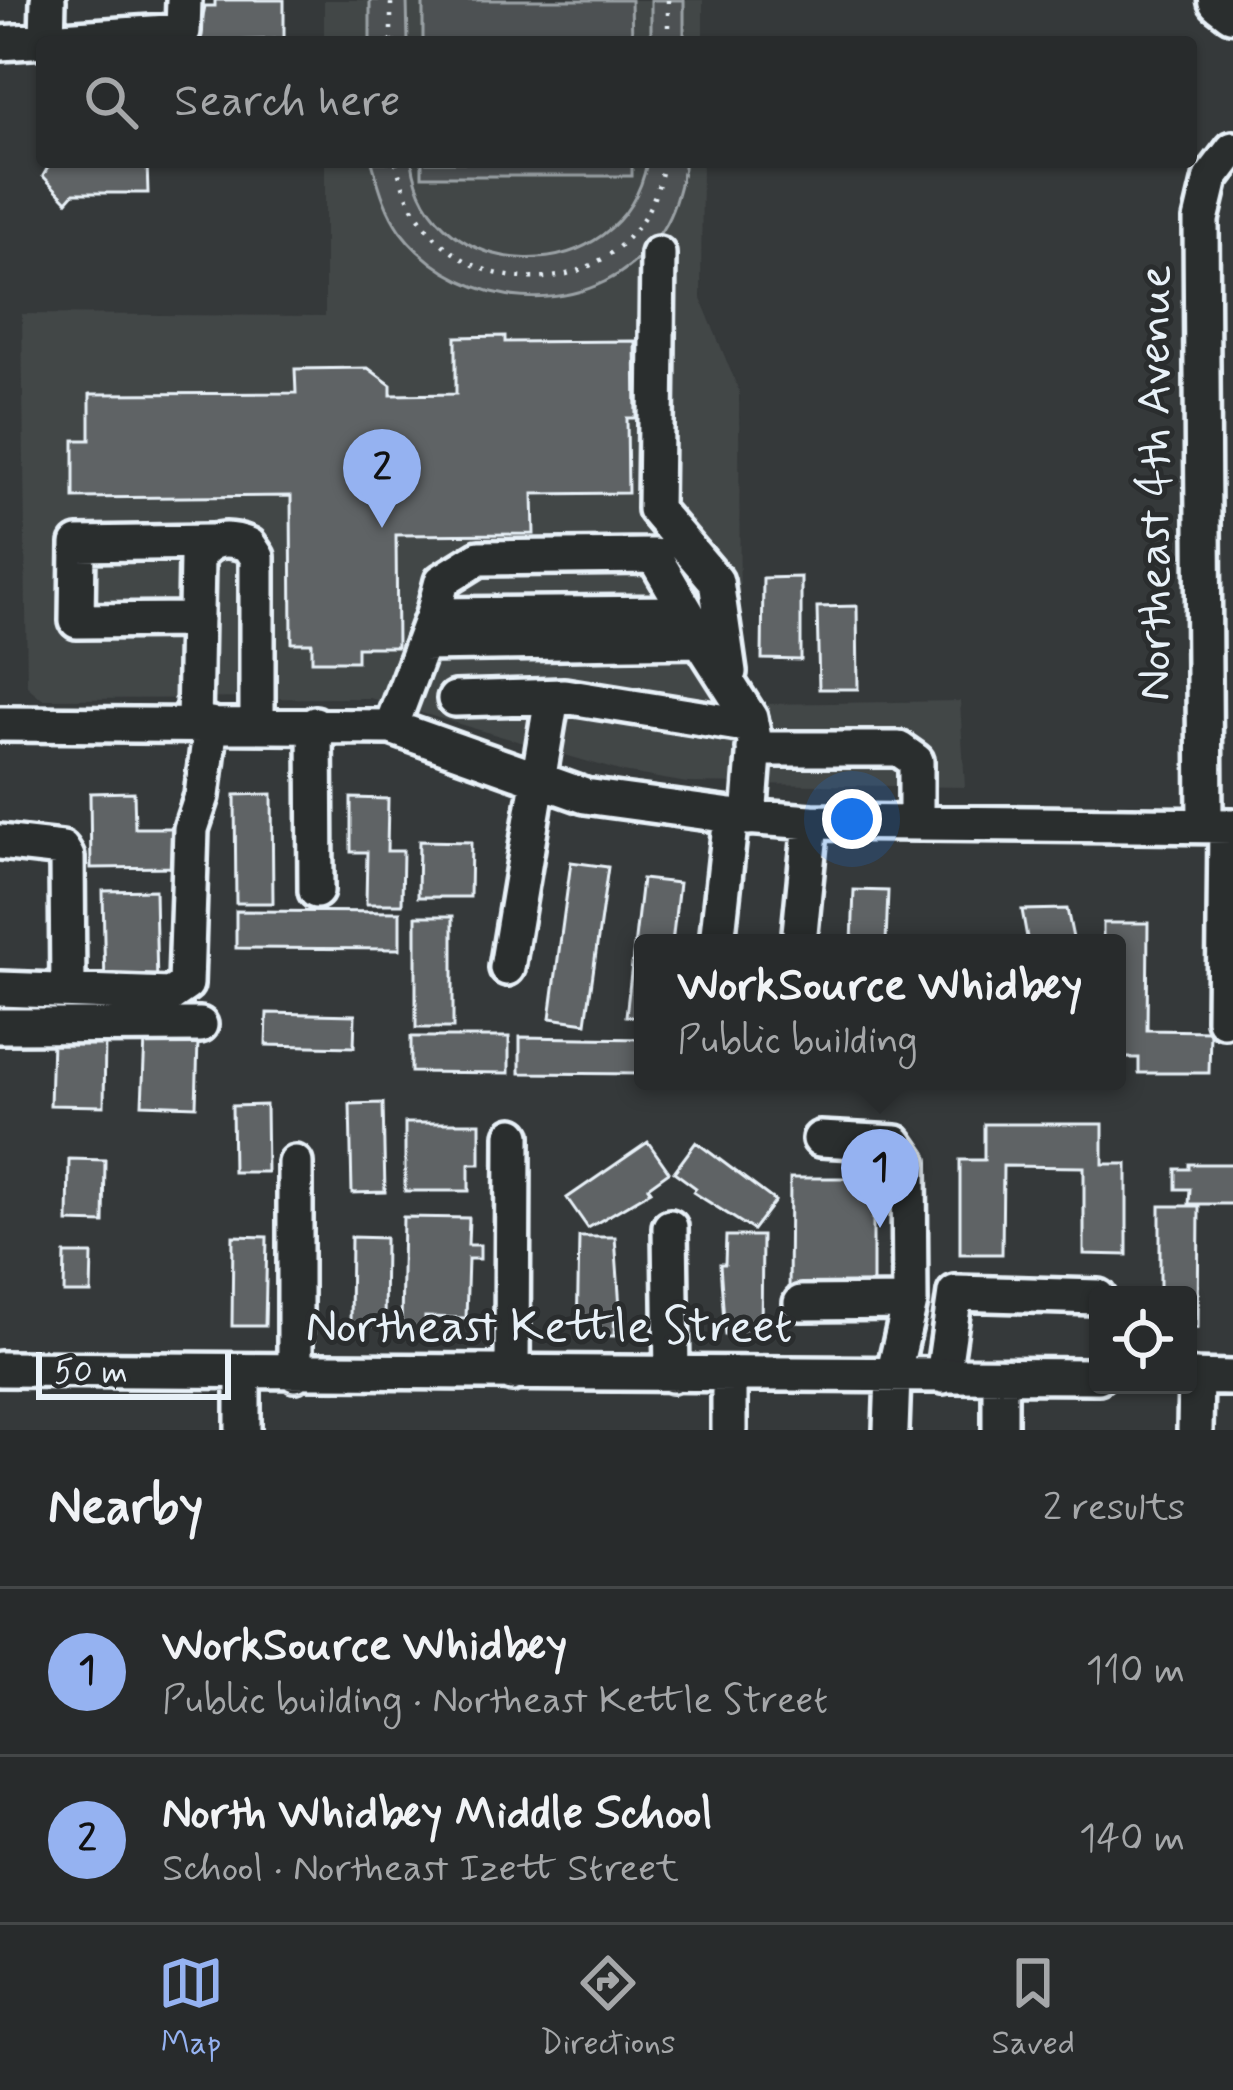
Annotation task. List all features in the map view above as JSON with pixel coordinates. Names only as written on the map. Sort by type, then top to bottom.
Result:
[{"type":"main road","points":[[1220,0],[1233,10]]},
{"type":"street","points":[[47,0],[47,36]]},
{"type":"street","points":[[107,36],[183,31],[184,0]]},
{"type":"street","points":[[0,43],[36,41]]},
{"type":"street","name":"Northeast 4th Avenue","points":[[1224,1020],[1229,884],[1222,826],[1218,353],[1201,220],[1211,178],[1233,148]]},
{"type":"street","points":[[658,254],[656,509],[716,581],[730,685]]},
{"type":"street","points":[[196,620],[76,621],[78,544],[236,541],[257,556],[257,724]]},
{"type":"street","points":[[0,989],[170,995],[186,984],[191,829],[202,796],[197,558],[212,542]]},
{"type":"street","points":[[391,727],[442,581],[479,558],[654,556],[730,685],[753,738],[719,934]]},
{"type":"street","points":[[428,630],[698,630]]},
{"type":"street","points":[[455,699],[552,697],[753,738],[899,749],[916,761],[916,823]]},
{"type":"street","points":[[507,968],[552,697]]},
{"type":"street","points":[[0,724],[391,727],[585,796],[740,817],[811,822],[1222,826]]},
{"type":"street","points":[[315,724],[316,891]]},
{"type":"street","points":[[800,934],[811,822]]},
{"type":"street","points":[[0,842],[62,849],[67,857],[68,991]]},
{"type":"street","points":[[0,1026],[200,1025]]},
{"type":"street","points":[[512,1374],[513,1136]]},
{"type":"street","points":[[820,1138],[903,1147],[909,1162],[910,1302],[893,1376],[891,1430]]},
{"type":"street","points":[[295,1163],[295,1374]]},
{"type":"street","points":[[670,1227],[672,1375]]},
{"type":"street","points":[[943,1376],[955,1293],[1089,1297]]},
{"type":"street","points":[[801,1303],[910,1302]]},
{"type":"street","name":"Northeast Kettle Street","points":[[0,1369],[1089,1376]]},
{"type":"street","points":[[243,1373],[243,1430]]},
{"type":"street","points":[[729,1375],[729,1430]]},
{"type":"street","points":[[1000,1376],[1000,1430]]},
{"type":"street","points":[[1197,1377],[1233,1378]]},
{"type":"street","points":[[1193,1394],[1195,1430]]},
{"type":"path","points":[[391,0],[391,36]]},
{"type":"path","points":[[668,0],[668,36]]},
{"type":"path","points":[[396,168],[402,192],[423,229],[442,247],[472,268],[534,279],[573,273],[606,254],[640,222],[661,183],[663,168]]},
{"type":"shaded area","points":[[324,0],[703,0],[703,36],[324,36]]},
{"type":"shaded area","points":[[370,0],[407,0],[408,36],[370,36]]},
{"type":"shaded area","points":[[423,0],[631,0],[632,36],[423,36]]},
{"type":"shaded area","points":[[651,0],[684,0],[684,36],[651,36]]},
{"type":"shaded area","points":[[325,168],[702,168],[701,299],[739,391],[740,665],[761,704],[960,701],[965,787],[687,783],[623,772],[370,698],[42,699],[27,686],[22,314],[325,316]]},
{"type":"shaded area","points":[[374,168],[414,168],[426,203],[452,233],[487,252],[527,258],[566,253],[602,235],[630,205],[645,168],[684,168],[666,223],[636,261],[605,282],[570,294],[532,298],[495,293],[460,280],[427,259],[400,231]]},
{"type":"shaded area","points":[[422,168],[632,168],[632,176],[422,176]]},
{"type":"building","points":[[215,0],[284,0],[284,36],[199,36],[205,6],[215,6]]},
{"type":"building","points":[[48,168],[147,168],[148,193],[74,193],[67,201],[43,176]]},
{"type":"building","points":[[505,336],[505,342],[635,341],[636,418],[627,418],[628,493],[533,494],[534,534],[396,535],[397,647],[357,647],[357,661],[312,661],[312,643],[292,643],[291,496],[74,498],[74,440],[90,440],[90,394],[296,393],[295,369],[368,368],[391,385],[391,395],[456,394],[456,337]]},
{"type":"building","points":[[801,577],[801,660],[762,659],[763,578]]},
{"type":"building","points":[[857,606],[858,689],[819,689],[817,607]]},
{"type":"building","points":[[134,792],[135,828],[176,828],[177,867],[91,868],[90,793]]},
{"type":"building","points":[[272,794],[273,903],[236,903],[235,795]]},
{"type":"building","points":[[351,798],[388,799],[387,851],[403,851],[402,904],[366,904],[367,852],[351,852]]},
{"type":"building","points":[[419,841],[471,842],[470,897],[418,897]]},
{"type":"building","points":[[571,862],[608,867],[586,1023],[550,1018]]},
{"type":"building","points":[[642,879],[679,883],[673,934],[636,934]]},
{"type":"building","points":[[155,890],[157,988],[105,989],[103,891]]},
{"type":"building","points":[[854,890],[888,891],[886,934],[852,934]]},
{"type":"building","points":[[1067,909],[1072,934],[1026,934],[1022,910]]},
{"type":"building","points":[[236,911],[400,912],[400,949],[236,948]]},
{"type":"building","points":[[416,916],[453,916],[453,1028],[416,1028]]},
{"type":"building","points":[[1103,923],[1148,923],[1147,1030],[1210,1031],[1209,1073],[1139,1073],[1139,1058],[1126,1058],[1126,934],[1103,934]]},
{"type":"building","points":[[634,948],[634,1017],[626,1016]]},
{"type":"building","points":[[267,1013],[355,1015],[354,1047],[266,1045]]},
{"type":"building","points":[[411,1037],[509,1037],[509,1073],[411,1072]]},
{"type":"building","points":[[520,1037],[634,1039],[634,1074],[520,1073]]},
{"type":"building","points":[[145,1039],[198,1041],[196,1106],[142,1104]]},
{"type":"building","points":[[52,1040],[105,1041],[104,1106],[50,1105]]},
{"type":"building","points":[[383,1103],[385,1192],[352,1193],[350,1104]]},
{"type":"building","points":[[266,1105],[267,1172],[233,1172],[232,1106]]},
{"type":"building","points":[[405,1123],[480,1123],[480,1164],[469,1164],[469,1191],[405,1191]]},
{"type":"building","points":[[984,1124],[1103,1124],[1103,1164],[1127,1164],[1127,1255],[1084,1254],[1084,1167],[1003,1166],[1002,1254],[960,1254],[960,1160],[984,1160]]},
{"type":"building","points":[[648,1142],[669,1172],[648,1187],[651,1191],[588,1228],[567,1198]]},
{"type":"building","points":[[696,1142],[775,1201],[753,1230],[693,1192],[696,1188],[674,1172]]},
{"type":"building","points":[[69,1159],[105,1160],[104,1223],[68,1222]]},
{"type":"building","points":[[1189,1164],[1233,1164],[1233,1204],[1189,1204],[1190,1189],[1176,1189],[1176,1169],[1189,1169]]},
{"type":"building","points":[[790,1178],[873,1178],[873,1294],[789,1294]]},
{"type":"building","points":[[1160,1206],[1199,1206],[1198,1328],[1197,1286],[1160,1286]]},
{"type":"building","points":[[403,1217],[469,1218],[468,1245],[480,1245],[480,1259],[468,1259],[466,1318],[425,1317],[425,1329],[401,1328]]},
{"type":"building","points":[[233,1236],[267,1237],[265,1326],[232,1326]]},
{"type":"building","points":[[726,1236],[762,1236],[761,1335],[725,1335],[720,1264],[725,1264]]},
{"type":"building","points":[[351,1237],[385,1238],[384,1326],[350,1326]]},
{"type":"building","points":[[579,1237],[615,1237],[620,1308],[615,1308],[614,1336],[577,1335]]},
{"type":"building","points":[[65,1254],[92,1254],[91,1293],[64,1293]]},
{"type":"place","name":"North Whidbey Middle School","points":[[382,528]]},
{"type":"place","name":"WorkSource Whidbey","points":[[880,1228]]}]
